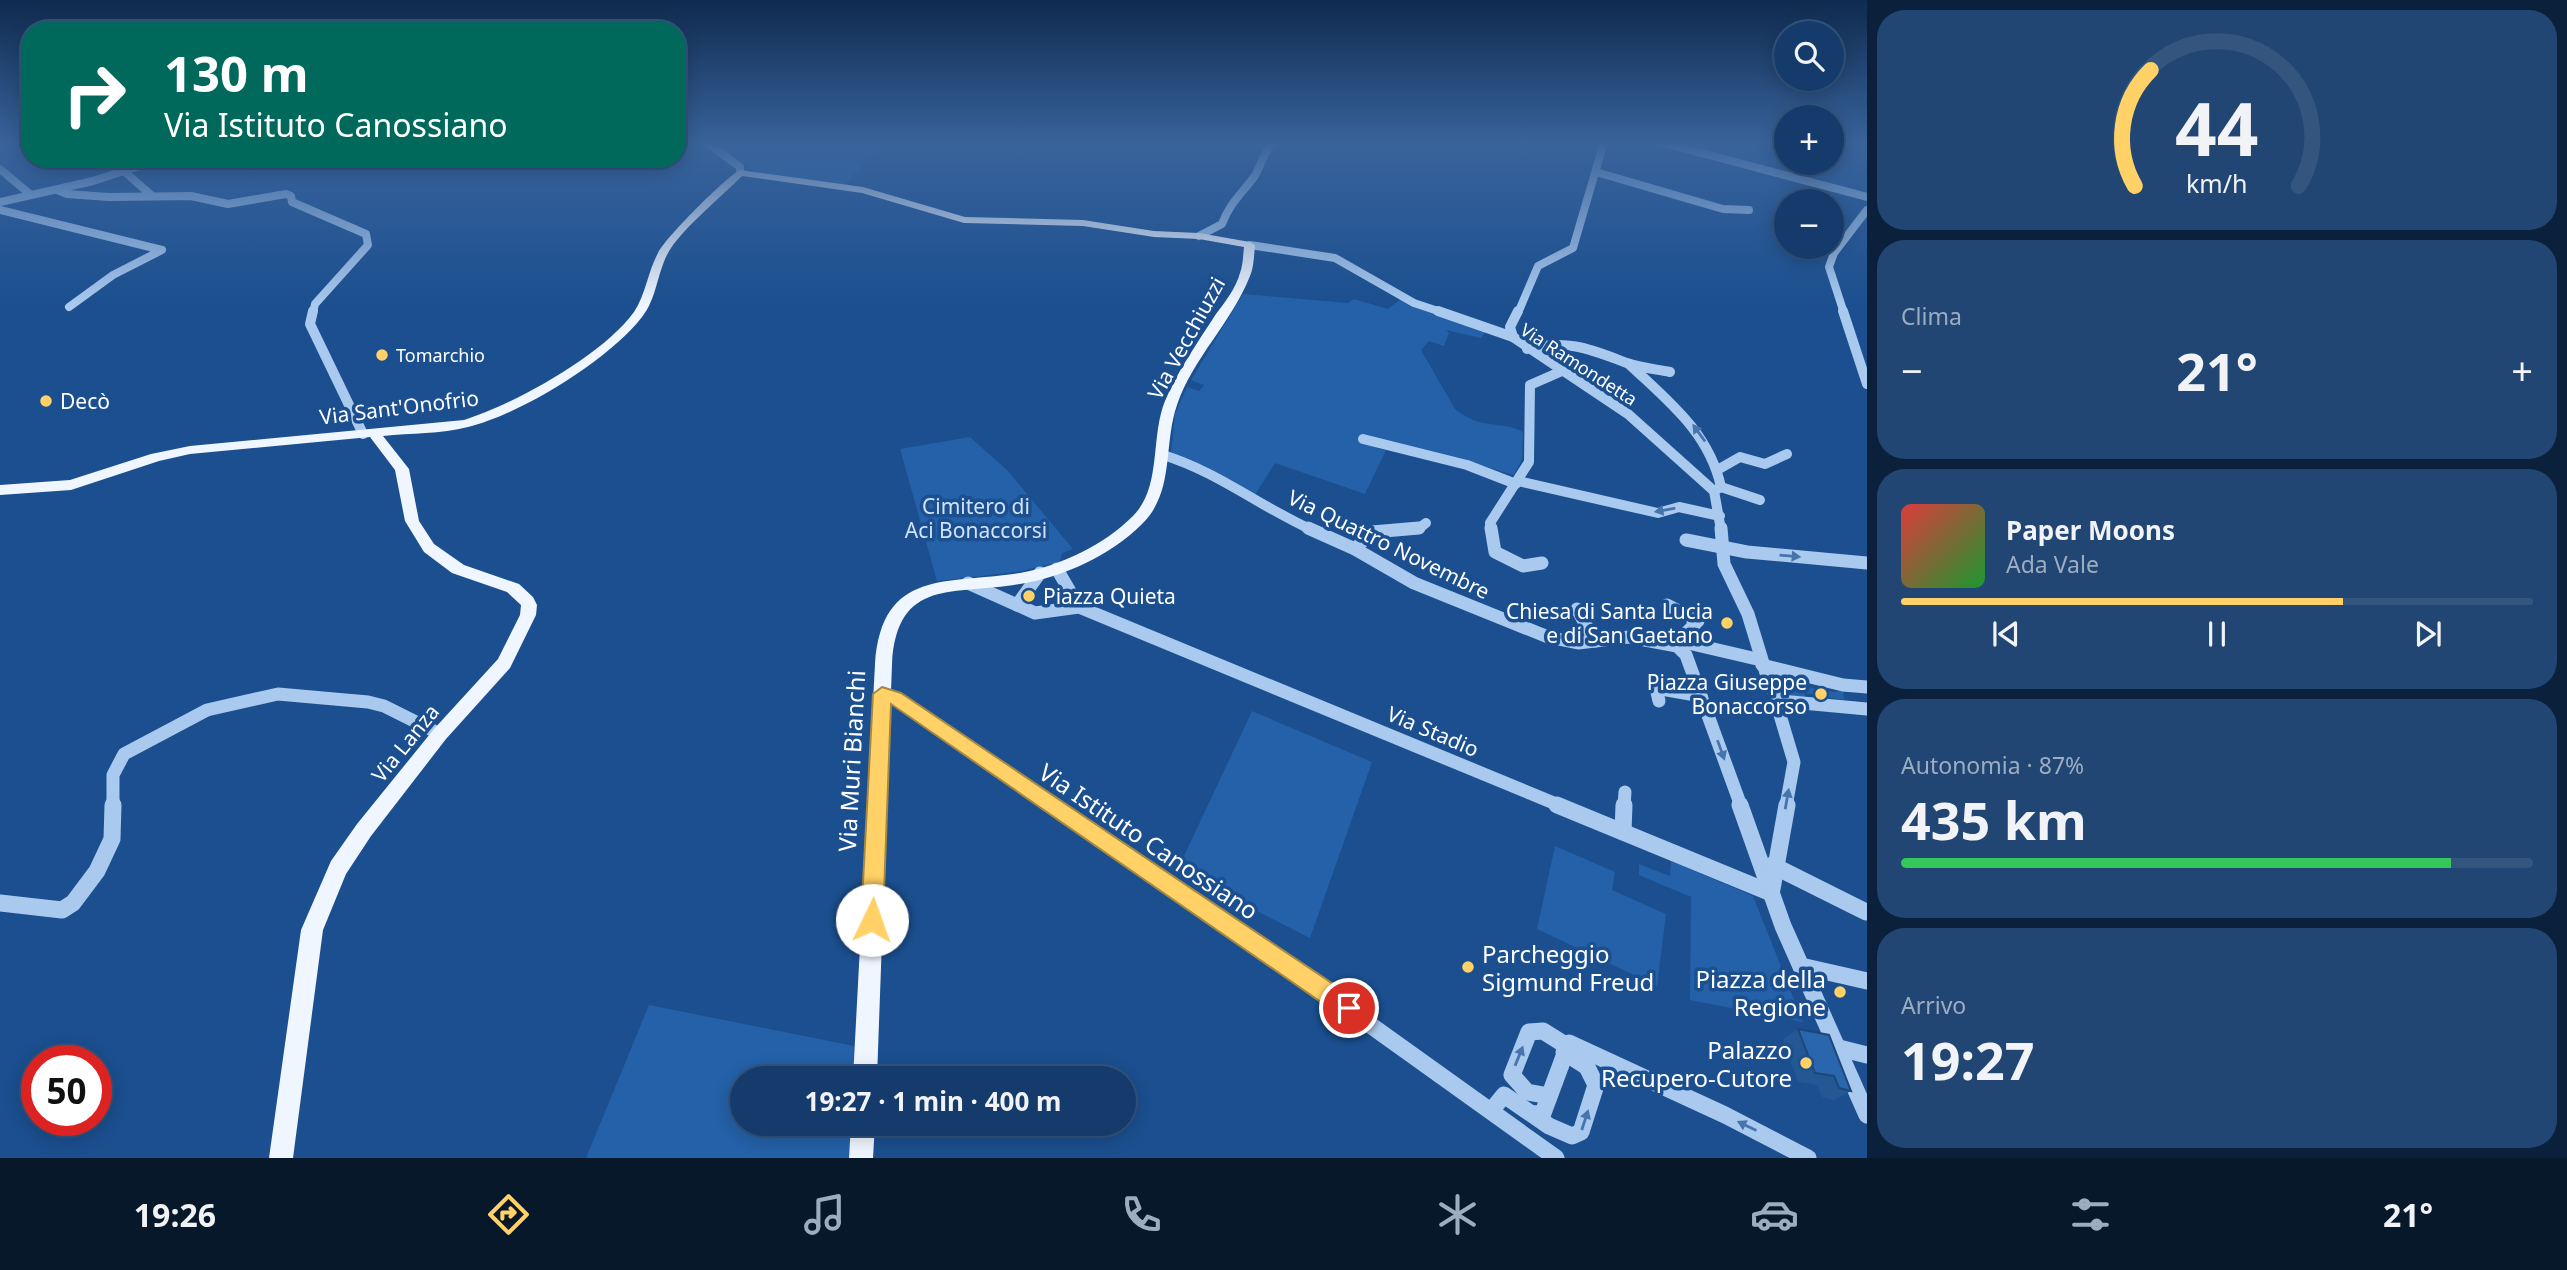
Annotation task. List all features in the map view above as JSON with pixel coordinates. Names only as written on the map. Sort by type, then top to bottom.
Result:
[{"type":"main road","name":"Via Sant'Onofrio","points":[[0,490],[71,485],[156,457],[190,450],[466,424],[499,415],[610,343],[639,313],[668,244],[717,196]]},
{"type":"main road","points":[[886,196],[964,220],[1083,223],[1154,234],[1199,236],[1250,245]]},
{"type":"main road","name":"Via Vecchiuzzi","points":[[1040,573],[1057,569],[1106,544],[1137,520],[1158,488],[1163,432],[1171,402],[1239,288],[1246,273],[1250,245]]},
{"type":"main road","name":"Via Lanza","points":[[281,1158],[312,930],[324,895],[364,830],[440,734],[504,663],[524,629],[529,606],[513,588],[458,569],[429,548],[412,521],[402,469],[369,434]]},
{"type":"main road","name":"Via Muri Bianchi","points":[[866,1066],[886,640],[901,608],[927,592],[968,583],[1018,579],[1040,573]]},
{"type":"main road","points":[[861,1158],[862,1136]]},
{"type":"street","points":[[0,202],[22,196]]},
{"type":"street","points":[[96,196],[129,196]]},
{"type":"street","points":[[191,196],[228,204],[273,196]]},
{"type":"street","points":[[291,196],[292,202],[366,234],[369,240],[368,245],[315,304],[310,324],[369,434]]},
{"type":"street","points":[[1199,236],[1222,224],[1227,209],[1238,196]]},
{"type":"street","points":[[1513,337],[1510,327],[1521,312],[1534,272],[1541,264],[1573,248],[1589,196]]},
{"type":"street","points":[[1679,196],[1723,209],[1749,210]]},
{"type":"street","points":[[0,210],[162,250],[113,275],[69,307]]},
{"type":"street","points":[[1867,210],[1834,253],[1829,267],[1867,384]]},
{"type":"street","name":"Via Ramondetta","points":[[1250,245],[1335,258],[1414,303],[1513,337],[1527,349],[1628,414],[1718,489]]},
{"type":"street","points":[[1527,349],[1551,343],[1609,353],[1629,365],[1686,416],[1711,449],[1719,469],[1724,564],[1748,614],[1770,686],[1781,701],[1780,715],[1794,762],[1770,864],[1771,892],[1867,1115]]},
{"type":"street","points":[[1629,365],[1670,372]]},
{"type":"street","points":[[1542,563],[1524,566],[1492,548],[1490,523],[1529,462],[1530,385],[1562,371]]},
{"type":"street","points":[[1363,439],[1467,465],[1517,483],[1658,513],[1679,507],[1720,516]]},
{"type":"street","points":[[1719,469],[1740,457],[1765,464],[1787,454]]},
{"type":"street","name":"Via Quattro Novembre","points":[[1163,455],[1193,464],[1278,515],[1355,549],[1404,578],[1461,604],[1564,642],[1629,637],[1683,645],[1761,662],[1843,685],[1865,686]]},
{"type":"street","points":[[1718,489],[1760,500]]},
{"type":"street","points":[[1355,549],[1371,532],[1418,529],[1426,523]]},
{"type":"street","points":[[1686,540],[1723,547],[1867,563]]},
{"type":"street","points":[[968,583],[1035,612],[1079,607],[1057,569]]},
{"type":"street","points":[[1017,605],[1040,573]]},
{"type":"street","points":[[1667,605],[1698,621],[1684,635],[1683,645],[1701,696],[1770,864],[1866,912]]},
{"type":"street","name":"Via Stadio","points":[[1079,607],[1771,892]]},
{"type":"street","points":[[1577,609],[1595,641]]},
{"type":"street","points":[[1843,685],[1862,706]]},
{"type":"street","points":[[1862,706],[1861,694],[1865,686]]},
{"type":"street","points":[[1659,701],[1656,688],[1701,696]]},
{"type":"street","points":[[0,903],[62,910],[73,903],[97,871],[112,839],[113,775],[124,754],[207,709],[278,694],[368,702],[397,711],[440,734]]},
{"type":"street","name":"Via Istituto Canossiano","points":[[882,694],[895,698],[1225,921],[1556,1158]]},
{"type":"street","points":[[1781,701],[1845,708],[1862,706]]},
{"type":"street","points":[[1623,832],[1625,792]]},
{"type":"street","points":[[1801,966],[1867,981]]},
{"type":"street","points":[[1544,1031],[1587,1067],[1596,1085],[1581,1132],[1572,1136],[1559,1127],[1543,1105],[1518,1086],[1512,1075],[1529,1032],[1544,1031]]},
{"type":"street","points":[[1543,1105],[1569,1043],[1725,1115],[1808,1158]]},
{"type":"street","points":[[1839,1048],[1867,1055]]},
{"type":"street","points":[[1491,1111],[1504,1095],[1543,1105]]},
{"type":"green space","points":[[1243,294],[1348,303],[1354,299],[1388,309],[1401,299],[1486,331],[1481,338],[1446,330],[1449,333],[1444,346],[1429,341],[1421,350],[1455,409],[1474,420],[1523,432],[1522,459],[1514,475],[1455,458],[1371,442],[1376,448],[1386,450],[1365,494],[1275,463],[1255,495],[1192,460],[1171,452],[1175,414],[1187,387],[1199,391],[1204,385],[1191,380]]},
{"type":"green space","name":"Cimitero di Aci Bonaccorsi","points":[[970,437],[1007,470],[1073,549],[1062,553],[1060,562],[1016,572],[937,581],[900,449]]},
{"type":"green space","points":[[1786,676],[1809,681],[1805,686],[1820,690],[1843,690],[1844,700],[1805,693],[1805,699],[1788,697],[1782,692],[1781,683]]},
{"type":"green space","points":[[1252,711],[1372,762],[1310,938],[1177,871]]},
{"type":"green space","points":[[1555,846],[1615,872],[1612,890],[1666,914],[1657,986],[1537,929]]},
{"type":"green space","points":[[1671,861],[1753,896],[1803,1022],[1690,1000],[1691,897],[1639,875],[1639,864],[1670,876]]},
{"type":"green space","points":[[649,1005],[854,1046],[853,1066],[730,1066],[730,1136],[851,1136],[850,1158],[586,1158]]},
{"type":"building","points":[[1798,1029],[1829,1035],[1851,1091],[1839,1088],[1834,1076],[1815,1073]]},
{"type":"place","name":"Tomarchio","points":[[382,355]]},
{"type":"place","name":"Decò","points":[[46,401]]},
{"type":"place","name":"Piazza Quieta","points":[[1029,596]]},
{"type":"place","name":"Chiesa di Santa Lucia e di San Gaetano","points":[[1727,623]]},
{"type":"place","name":"Piazza Giuseppe Bonaccorso","points":[[1821,694]]},
{"type":"place","name":"Parcheggio Sigmund Freud","points":[[1468,967]]},
{"type":"place","name":"Piazza della Regione","points":[[1840,992]]},
{"type":"place","name":"Palazzo Recupero-Cutore","points":[[1806,1063]]},
{"type":"route","points":[[872,920],[882,694],[895,698],[1349,1008]]}]
